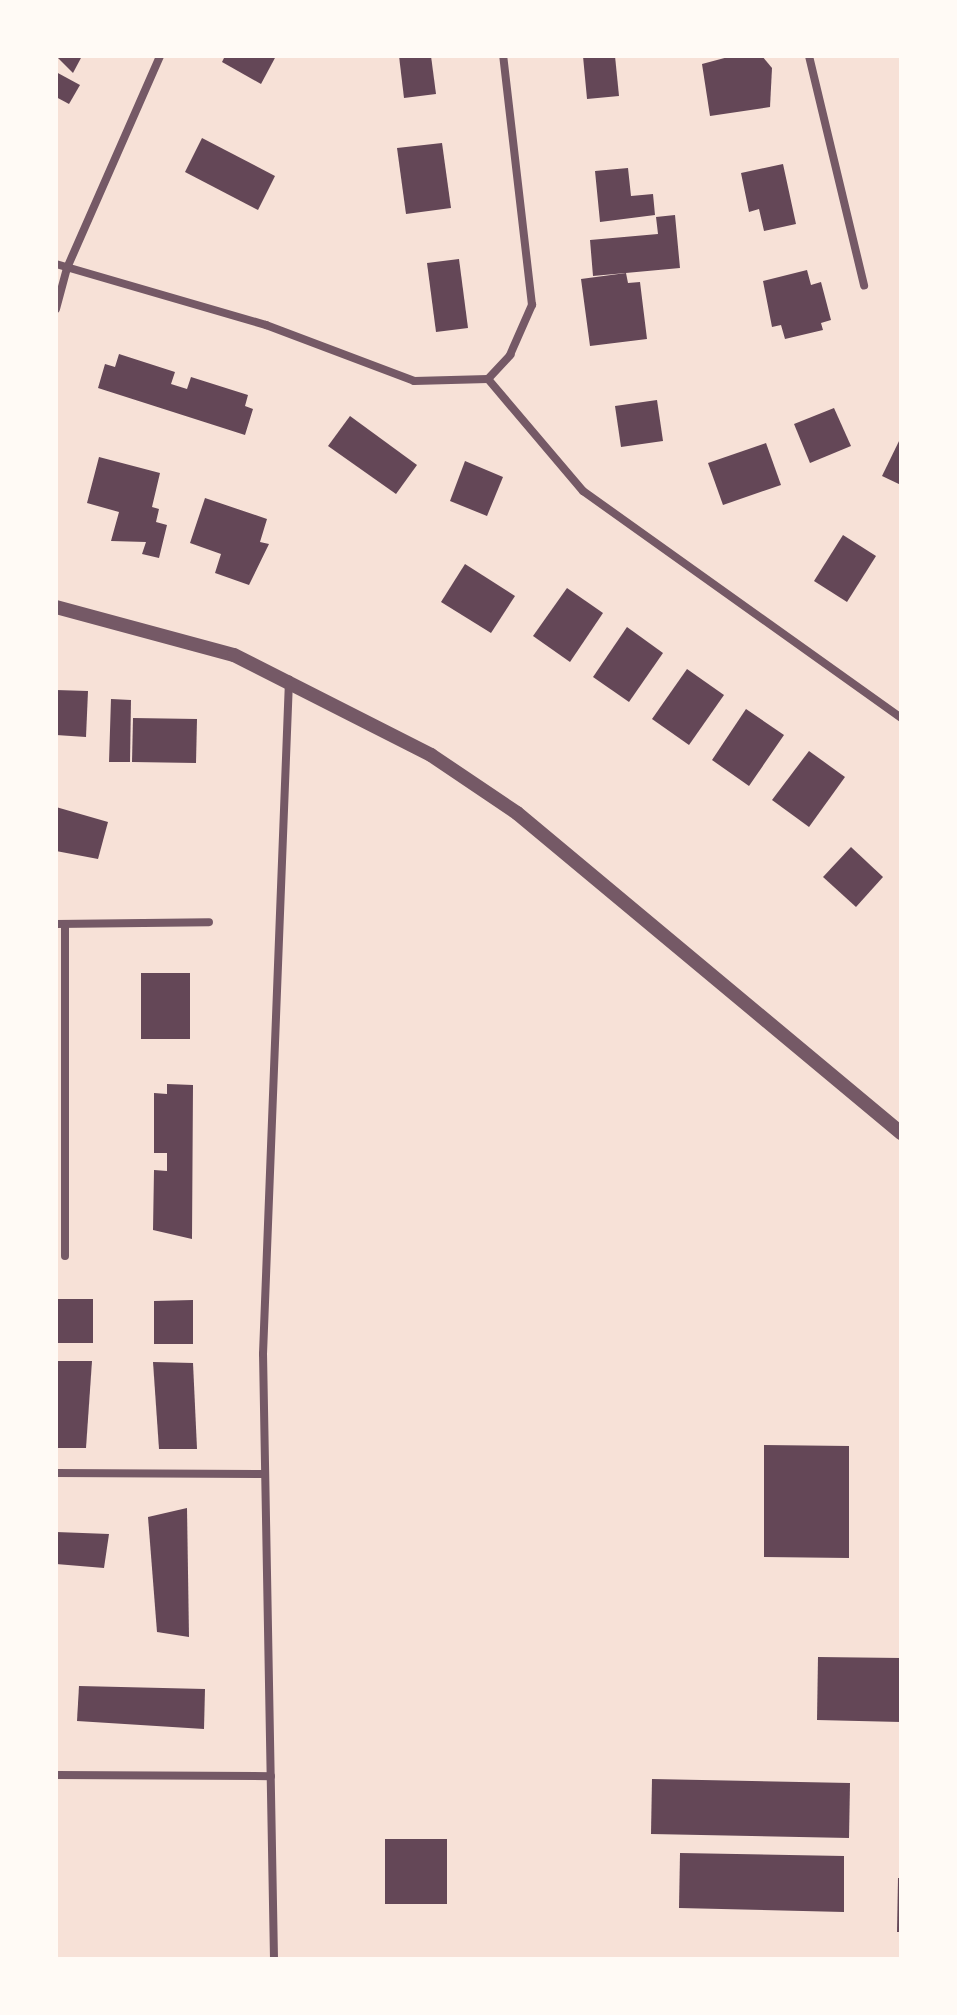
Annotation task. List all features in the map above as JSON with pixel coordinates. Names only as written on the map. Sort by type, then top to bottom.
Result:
[{"type":"street","points":[[56,309],[67,268],[160,56]]},
{"type":"street","points":[[56,264],[266,325],[414,381],[488,379],[510,355],[532,305],[503,56]]},
{"type":"street","points":[[809,56],[864,285]]},
{"type":"street","points":[[488,379],[583,491],[901,718]]},
{"type":"street","points":[[56,607],[234,655],[289,680],[431,755],[517,813],[901,1133]]},
{"type":"street","points":[[274,1959],[263,1354],[289,680]]},
{"type":"street","points":[[65,1256],[60,924],[209,922]]},
{"type":"street","points":[[56,1473],[265,1474]]},
{"type":"street","points":[[56,1775],[271,1776]]},
{"type":"building","points":[[56,56],[82,56],[73,73]]},
{"type":"building","points":[[225,56],[276,56],[261,84],[222,62]]},
{"type":"building","points":[[399,56],[431,56],[436,94],[404,98]]},
{"type":"building","points":[[583,56],[615,56],[619,96],[587,99]]},
{"type":"building","points":[[732,56],[762,56],[772,68],[770,107],[710,116],[702,64]]},
{"type":"building","points":[[56,72],[80,85],[69,104],[56,97]]},
{"type":"building","points":[[202,138],[275,176],[258,210],[185,172]]},
{"type":"building","points":[[442,143],[451,208],[406,214],[397,148]]},
{"type":"building","points":[[783,164],[796,224],[764,231],[759,209],[749,212],[741,173]]},
{"type":"building","points":[[628,168],[631,196],[653,194],[655,215],[600,222],[595,171]]},
{"type":"building","points":[[675,215],[680,268],[593,276],[590,240],[658,234],[656,217]]},
{"type":"building","points":[[459,259],[468,328],[436,332],[427,263]]},
{"type":"building","points":[[807,270],[811,285],[821,282],[831,320],[821,323],[823,330],[785,339],[781,325],[772,327],[763,281]]},
{"type":"building","points":[[626,273],[628,283],[640,282],[647,339],[590,346],[581,279]]},
{"type":"building","points":[[119,354],[175,372],[171,384],[187,389],[191,377],[248,395],[245,406],[253,409],[245,435],[98,388],[105,364],[115,367]]},
{"type":"building","points":[[657,400],[663,441],[621,447],[615,406]]},
{"type":"building","points":[[834,408],[851,446],[810,463],[794,424]]},
{"type":"building","points":[[350,416],[417,465],[396,494],[328,446]]},
{"type":"building","points":[[901,437],[901,485],[882,476]]},
{"type":"building","points":[[766,443],[781,485],[723,505],[708,463]]},
{"type":"building","points":[[99,457],[160,473],[152,507],[159,509],[156,522],[167,525],[159,558],[142,554],[146,542],[111,541],[119,512],[87,503]]},
{"type":"building","points":[[465,461],[503,477],[487,516],[450,501]]},
{"type":"building","points":[[205,498],[267,519],[260,542],[269,544],[249,585],[215,573],[221,554],[190,543]]},
{"type":"building","points":[[843,535],[876,556],[847,602],[814,581]]},
{"type":"building","points":[[465,564],[515,596],[491,633],[441,602]]},
{"type":"building","points":[[567,588],[603,613],[570,662],[533,636]]},
{"type":"building","points":[[627,627],[663,653],[629,702],[593,677]]},
{"type":"building","points":[[687,669],[724,695],[689,745],[652,719]]},
{"type":"building","points":[[56,690],[88,691],[86,737],[56,735]]},
{"type":"building","points":[[111,699],[131,700],[130,762],[109,762]]},
{"type":"building","points":[[746,709],[784,735],[749,786],[712,760]]},
{"type":"building","points":[[133,718],[197,719],[196,763],[132,762]]},
{"type":"building","points":[[809,751],[845,777],[809,827],[772,800]]},
{"type":"building","points":[[56,807],[108,822],[98,859],[56,851]]},
{"type":"building","points":[[851,847],[883,877],[856,907],[823,877]]},
{"type":"building","points":[[141,973],[190,973],[190,1039],[141,1039]]},
{"type":"building","points":[[167,1084],[193,1085],[192,1239],[153,1230],[154,1170],[167,1171],[167,1153],[154,1153],[154,1093],[167,1094]]},
{"type":"building","points":[[56,1299],[93,1299],[93,1343],[56,1343]]},
{"type":"building","points":[[193,1300],[193,1344],[154,1344],[154,1301]]},
{"type":"building","points":[[56,1361],[92,1361],[86,1448],[56,1448]]},
{"type":"building","points":[[153,1362],[193,1363],[197,1449],[159,1449]]},
{"type":"building","points":[[764,1445],[849,1446],[849,1558],[764,1557]]},
{"type":"building","points":[[187,1508],[189,1637],[157,1632],[148,1517]]},
{"type":"building","points":[[56,1532],[109,1534],[104,1568],[56,1564]]},
{"type":"building","points":[[818,1657],[901,1658],[901,1722],[817,1720]]},
{"type":"building","points":[[79,1686],[205,1689],[204,1729],[77,1721]]},
{"type":"building","points":[[652,1779],[850,1783],[849,1838],[651,1834]]},
{"type":"building","points":[[385,1839],[447,1839],[447,1904],[385,1904]]},
{"type":"building","points":[[680,1853],[844,1856],[844,1912],[679,1908]]},
{"type":"building","points":[[898,1878],[901,1878],[901,1932],[897,1932]]}]
